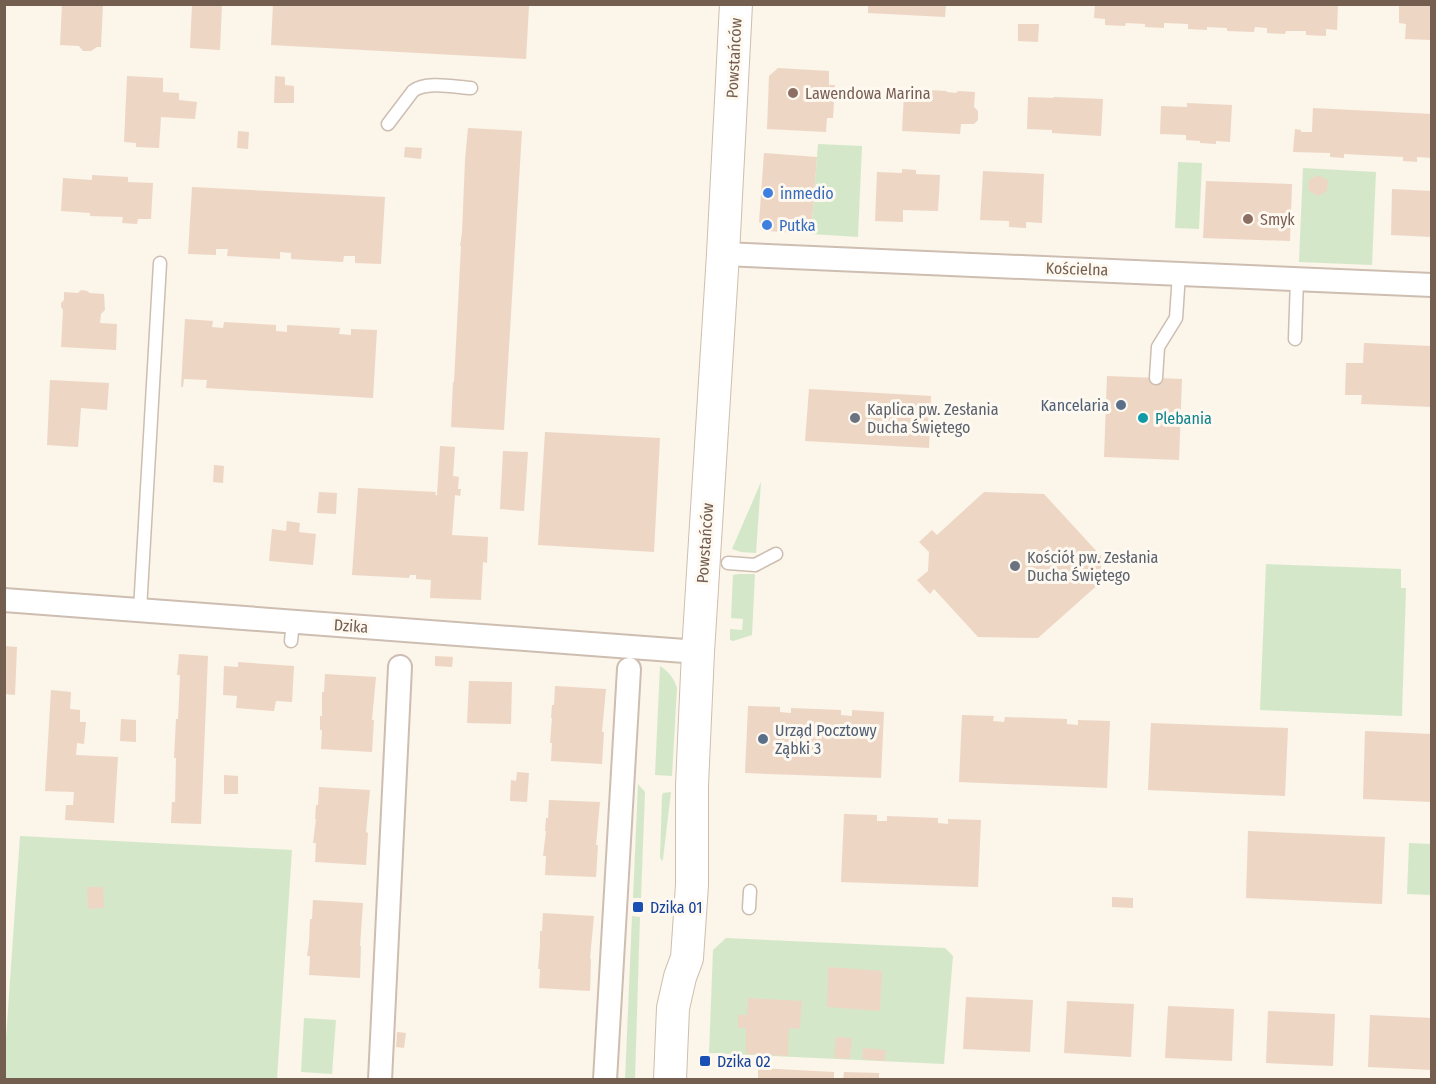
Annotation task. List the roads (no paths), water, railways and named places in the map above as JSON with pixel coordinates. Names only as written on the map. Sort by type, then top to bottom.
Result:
[{"type":"street","name":"Powstańców","points":[[670,1080],[673,1008],[687,958],[690,927],[692,785],[698,652],[736,4]]},
{"type":"street","name":"Kościelna","points":[[723,254],[1431,285]]},
{"type":"street","name":"Dzika","points":[[4,600],[140,610],[292,632],[698,652]]},
{"type":"street","points":[[380,1080],[400,667]]},
{"type":"street","points":[[605,1080],[628,669]]},
{"type":"lane","points":[[388,124],[418,87],[471,88]]},
{"type":"lane","points":[[140,610],[159,263]]},
{"type":"lane","points":[[1156,378],[1158,347],[1176,318],[1179,274]]},
{"type":"lane","points":[[1295,339],[1298,279]]},
{"type":"lane","points":[[728,563],[755,565],[776,554]]},
{"type":"lane","points":[[749,908],[750,891]]},
{"type":"place","name":"Lawendowa Marina","points":[[793,93]]},
{"type":"place","name":"inmedio","points":[[768,193]]},
{"type":"place","name":"Smyk","points":[[1248,219]]},
{"type":"place","name":"Putka","points":[[767,225]]},
{"type":"place","name":"Kancelaria","points":[[1121,405]]},
{"type":"place","name":"Kaplica pw. Zesłania Ducha Świętego","points":[[855,418]]},
{"type":"place","name":"Plebania","points":[[1143,418]]},
{"type":"place","name":"Kościół pw. Zesłania Ducha Świętego","points":[[1015,566]]},
{"type":"place","name":"Urząd Pocztowy Ząbki 3","points":[[763,739]]},
{"type":"place","name":"Dzika 01","points":[[638,907]]},
{"type":"place","name":"Dzika 02","points":[[705,1061]]}]
